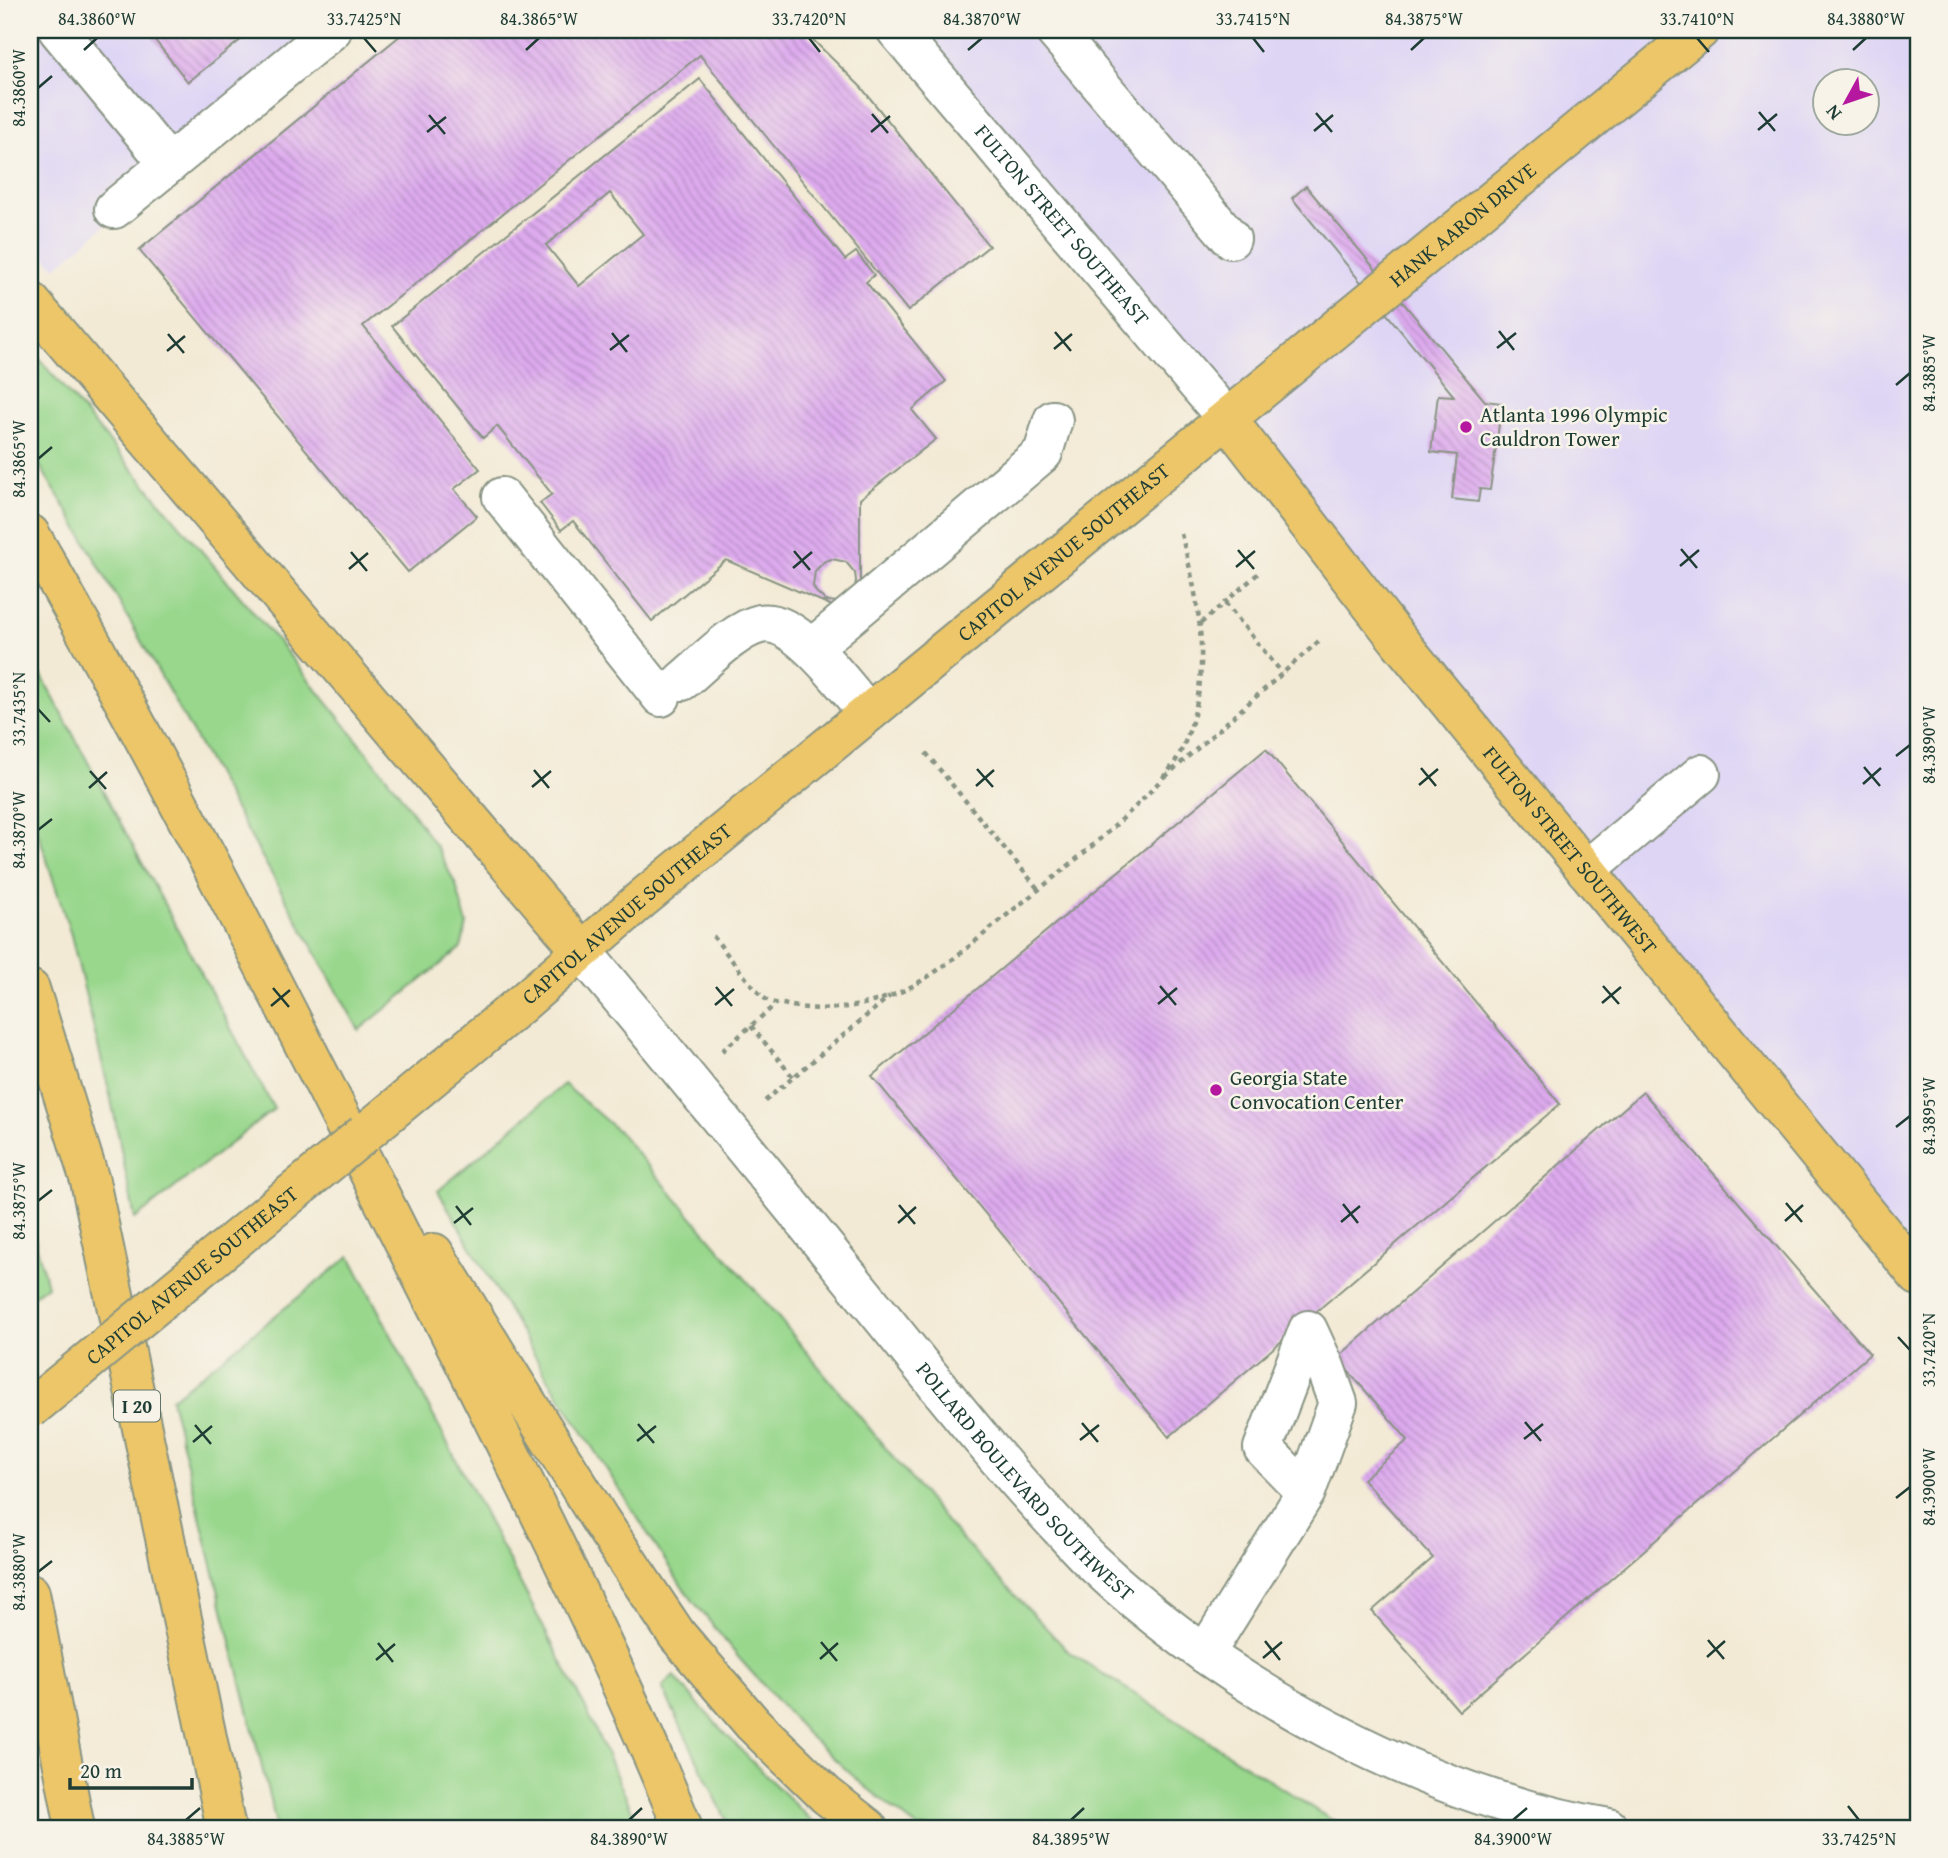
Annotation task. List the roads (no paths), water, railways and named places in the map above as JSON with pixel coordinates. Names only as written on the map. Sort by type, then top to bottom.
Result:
[{"type":"main road","name":"HANK AARON DRIVE","points":[[1227,419],[1700,30]]},
{"type":"main road","points":[[30,302],[581,950]]},
{"type":"main road","name":"CAPITOL AVENUE SOUTHEAST","points":[[30,1409],[401,1104],[581,950],[1227,419]]},
{"type":"main road","name":"FULTON STREET SOUTHWEST","points":[[1227,419],[1400,642],[1915,1266]]},
{"type":"main road","points":[[30,534],[221,884],[313,1060],[564,1562],[640,1722],[683,1828]]},
{"type":"main road","name":"I 20","points":[[30,989],[90,1181],[226,1828]]},
{"type":"main road","points":[[313,1060],[593,1509],[677,1635],[753,1724],[825,1795],[868,1828]]},
{"type":"main road","points":[[30,1593],[75,1828]]},
{"type":"street","points":[[58,30],[169,164]]},
{"type":"street","points":[[114,209],[332,30]]},
{"type":"street","name":"FULTON STREET SOUTHEAST","points":[[895,30],[1227,419]]},
{"type":"street","points":[[1054,30],[1231,239]]},
{"type":"street","points":[[812,648],[1043,453],[1053,421]]},
{"type":"street","points":[[502,497],[671,689],[739,634],[761,624],[782,626],[812,648],[868,713]]},
{"type":"street","points":[[1586,870],[1701,774]]},
{"type":"street","name":"POLLARD BOULEVARD SOUTHWEST","points":[[581,950],[1010,1474],[1090,1559],[1205,1654],[1307,1718],[1469,1791],[1580,1823],[1609,1828]]},
{"type":"street","points":[[1205,1654],[1306,1492]]},
{"type":"place","name":"Atlanta 1996 Olympic Cauldron Tower","points":[[1466,427]]},
{"type":"place","name":"Georgia State Convocation Center","points":[[1216,1090]]}]
